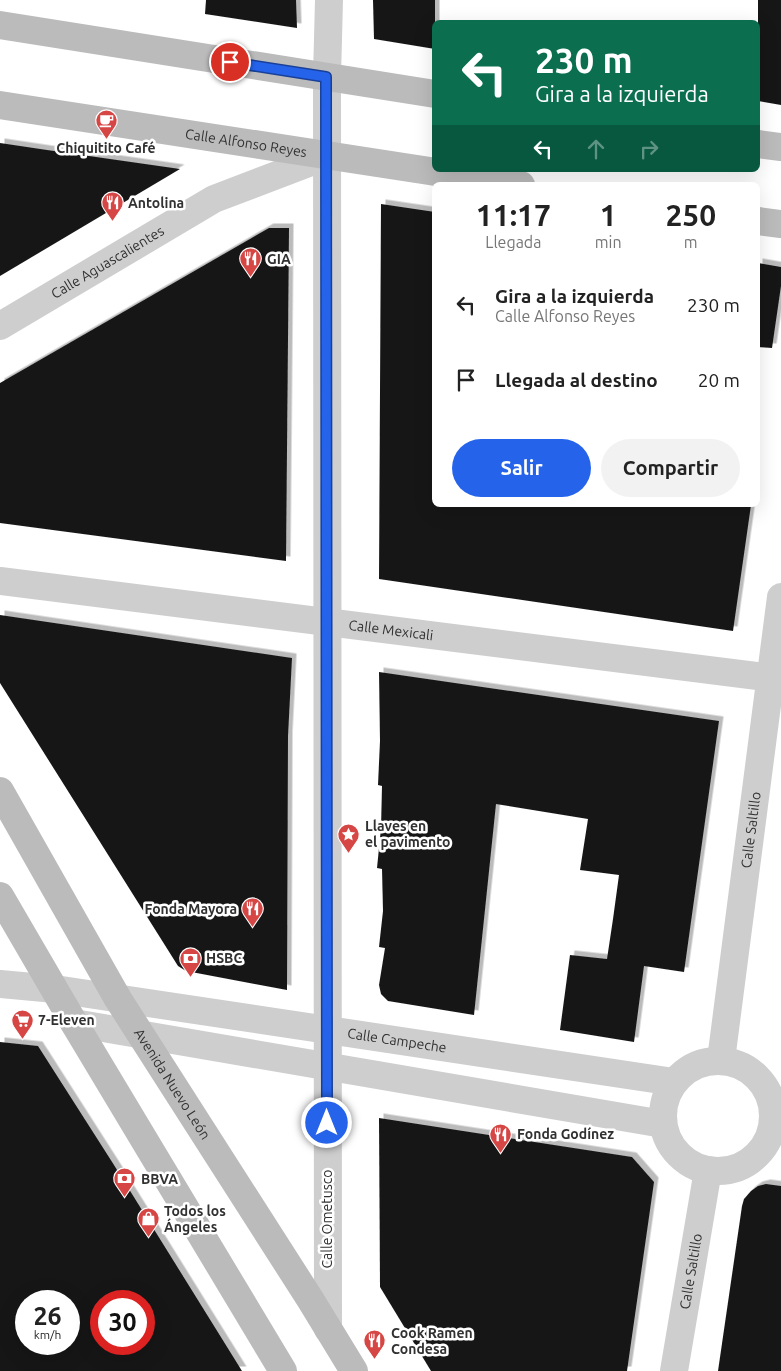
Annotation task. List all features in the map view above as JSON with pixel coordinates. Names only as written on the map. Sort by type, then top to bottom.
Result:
[{"type":"main road","points":[[0,25],[432,94]]},
{"type":"main road","name":"Calle Alfonso Reyes","points":[[0,105],[432,172]]},
{"type":"main road","points":[[760,144],[781,147]]},
{"type":"main road","name":"Calle Alfonso Reyes","points":[[434,172],[501,182]]},
{"type":"main road","points":[[760,221],[781,224]]},
{"type":"main road","name":"Avenida Nuevo León","points":[[0,791],[118,999],[354,1371]]},
{"type":"main road","points":[[0,896],[283,1371]]},
{"type":"street","name":"Calle Ometusco","points":[[328,1329],[326,1067],[326,77],[329,0]]},
{"type":"street","name":"Calle Aguascalientes","points":[[0,326],[214,199],[327,156]]},
{"type":"street","name":"Calle Mexicali","points":[[0,581],[776,678]]},
{"type":"street","name":"Calle Saltillo","points":[[721,1060],[776,678],[781,597]]},
{"type":"street","name":"Calle Campeche","points":[[0,984],[54,989],[674,1082]]},
{"type":"street","points":[[74,1023],[663,1124]]},
{"type":"street","points":[[721,1060],[736,1063],[749,1070],[775,1095],[773,1126],[767,1141],[769,1157],[725,1171],[708,1170],[691,1164],[678,1154],[668,1140],[663,1124],[663,1108],[667,1094],[674,1082],[687,1070],[703,1063],[721,1060]]},
{"type":"street","name":"Calle Saltillo","points":[[674,1371],[708,1170]]},
{"type":"building","points":[[206,0],[296,0],[297,28],[205,14]]},
{"type":"building","points":[[373,0],[435,0],[435,20],[432,20],[432,49],[374,39]]},
{"type":"building","points":[[758,0],[781,0],[781,105],[760,101],[760,20],[758,20]]},
{"type":"building","points":[[0,143],[47,150],[180,169],[0,276]]},
{"type":"building","points":[[381,204],[432,212],[432,507],[751,507],[733,631],[379,579]]},
{"type":"building","points":[[269,228],[289,228],[286,561],[0,523],[0,383]]},
{"type":"building","points":[[760,263],[781,267],[781,286],[772,348],[760,347]]},
{"type":"building","points":[[0,615],[292,658],[288,736],[287,990],[186,971],[178,966],[0,683]]},
{"type":"building","points":[[379,672],[719,721],[684,972],[644,966],[634,1042],[560,1030],[570,955],[607,959],[619,875],[580,870],[588,819],[496,804],[474,1015],[388,1001],[381,994],[379,985],[385,948],[379,947],[383,911],[382,869],[377,868],[381,828],[382,786],[378,785],[380,741]]},
{"type":"building","points":[[0,1042],[38,1046],[242,1371],[0,1371]]},
{"type":"building","points":[[379,1118],[632,1157],[654,1182],[627,1371],[431,1371],[380,1287]]},
{"type":"building","points":[[766,1184],[781,1186],[781,1371],[718,1371],[742,1206],[744,1199],[751,1191],[758,1186]]},
{"type":"place","name":"Chiquitito Café","points":[[106,139]]},
{"type":"place","name":"Antolina","points":[[112,222]]},
{"type":"place","name":"GIA","points":[[251,278]]},
{"type":"place","name":"Llaves en el pavimento","points":[[349,853]]},
{"type":"place","name":"Fonda Mayora","points":[[253,928]]},
{"type":"place","name":"HSBC","points":[[190,977]]},
{"type":"place","name":"7-Eleven","points":[[22,1039]]},
{"type":"place","name":"Fonda Godínez","points":[[501,1153]]},
{"type":"place","name":"BBVA","points":[[125,1198]]},
{"type":"place","name":"Todos los Ángeles","points":[[148,1238]]},
{"type":"place","name":"Cook Ramen Condesa","points":[[375,1360]]},
{"type":"route","points":[[230,62],[326,77],[327,1123]]}]
